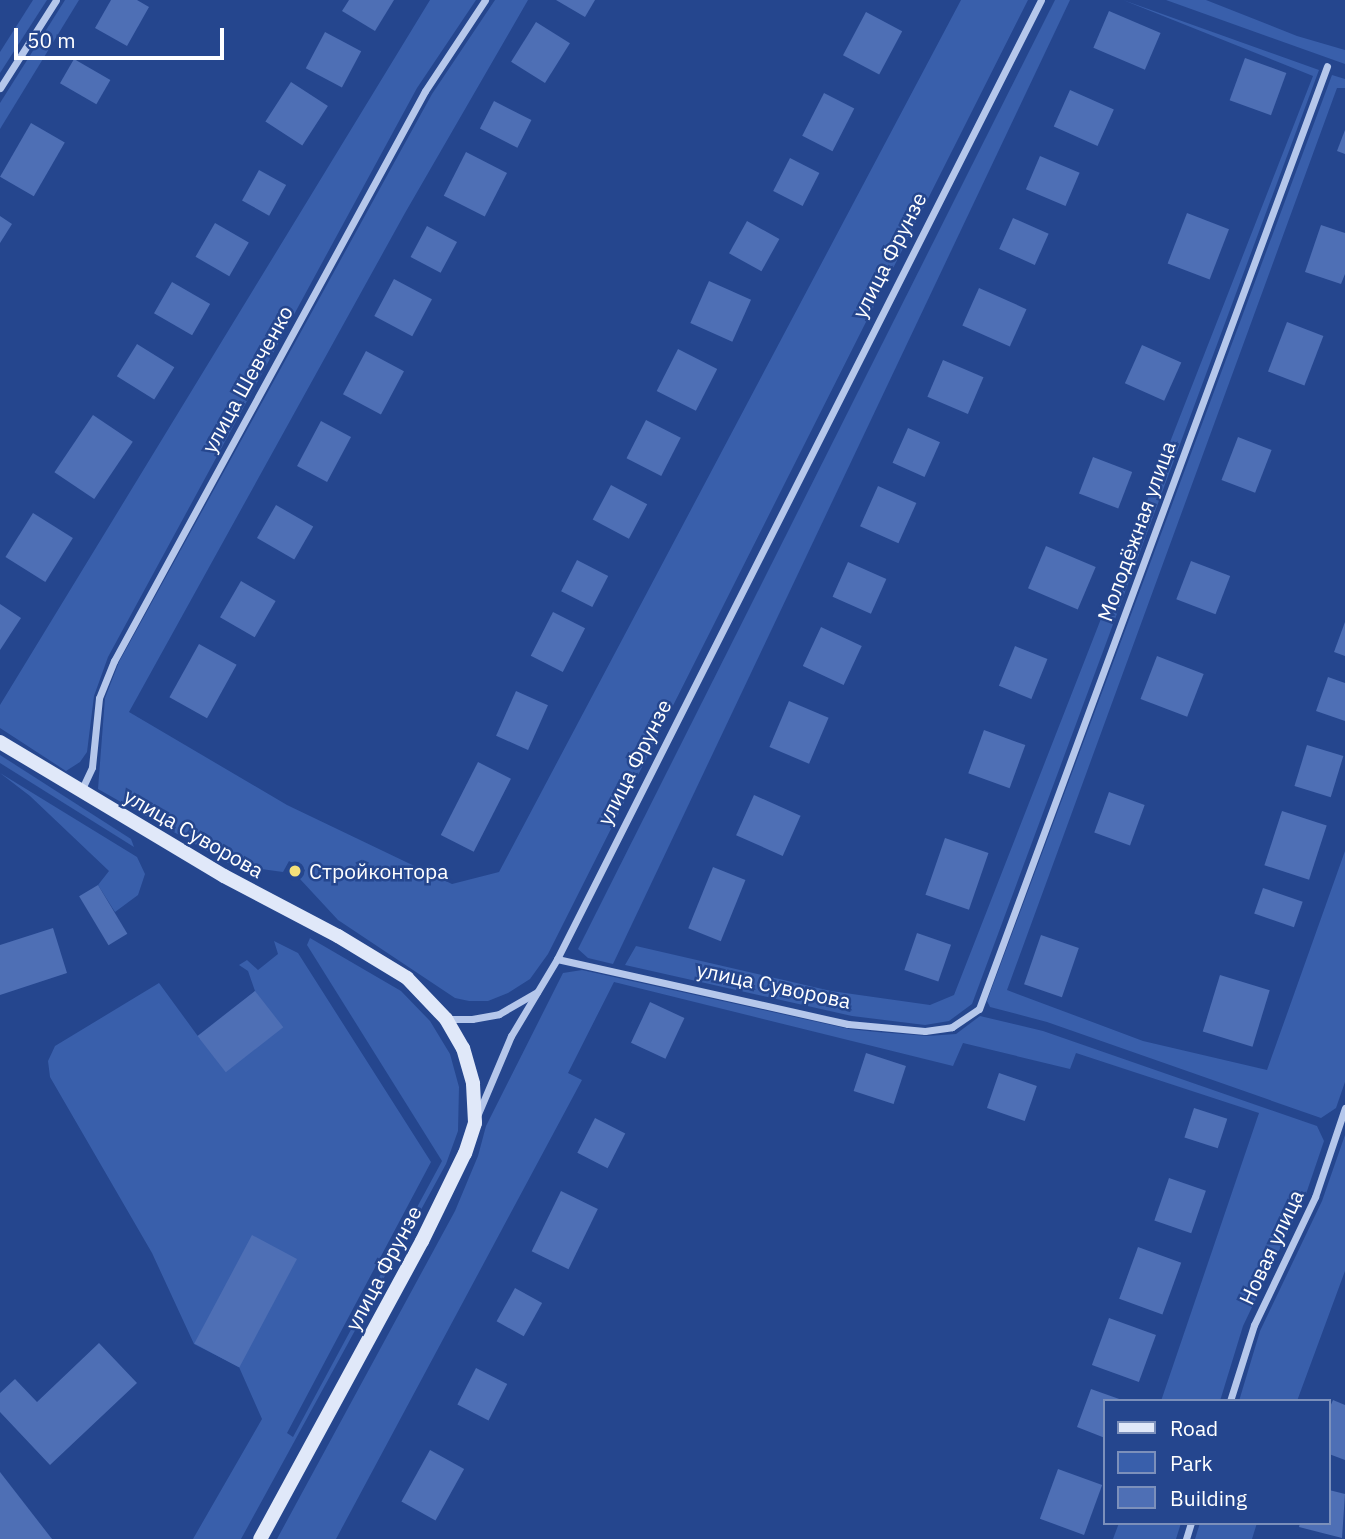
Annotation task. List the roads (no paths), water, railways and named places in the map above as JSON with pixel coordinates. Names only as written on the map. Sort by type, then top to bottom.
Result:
[{"type":"main road","name":"улица Суворова","points":[[0,742],[224,876],[338,936],[407,978],[446,1018],[463,1048],[473,1084],[475,1124]]},
{"type":"main road","name":"улица Фрунзе","points":[[260,1539],[439,1209],[475,1124]]},
{"type":"street","points":[[0,88],[56,0]]},
{"type":"street","name":"улица Шевченко","points":[[81,791],[92,767],[99,698],[114,661],[425,91],[485,0]]},
{"type":"street","name":"улица Фрунзе","points":[[475,1124],[511,1036],[558,959],[1041,0]]},
{"type":"street","name":"Молодёжная улица","points":[[979,1009],[1326,66]]},
{"type":"street","name":"улица Суворова","points":[[558,959],[848,1024],[926,1031],[952,1027],[979,1009]]},
{"type":"street","points":[[446,1018],[472,1020],[499,1014],[539,991]]},
{"type":"street","name":"Новая улица","points":[[1231,1399],[1254,1325],[1315,1198],[1342,1130],[1345,1108]]},
{"type":"place","name":"Стройконтора","points":[[295,871]]}]
